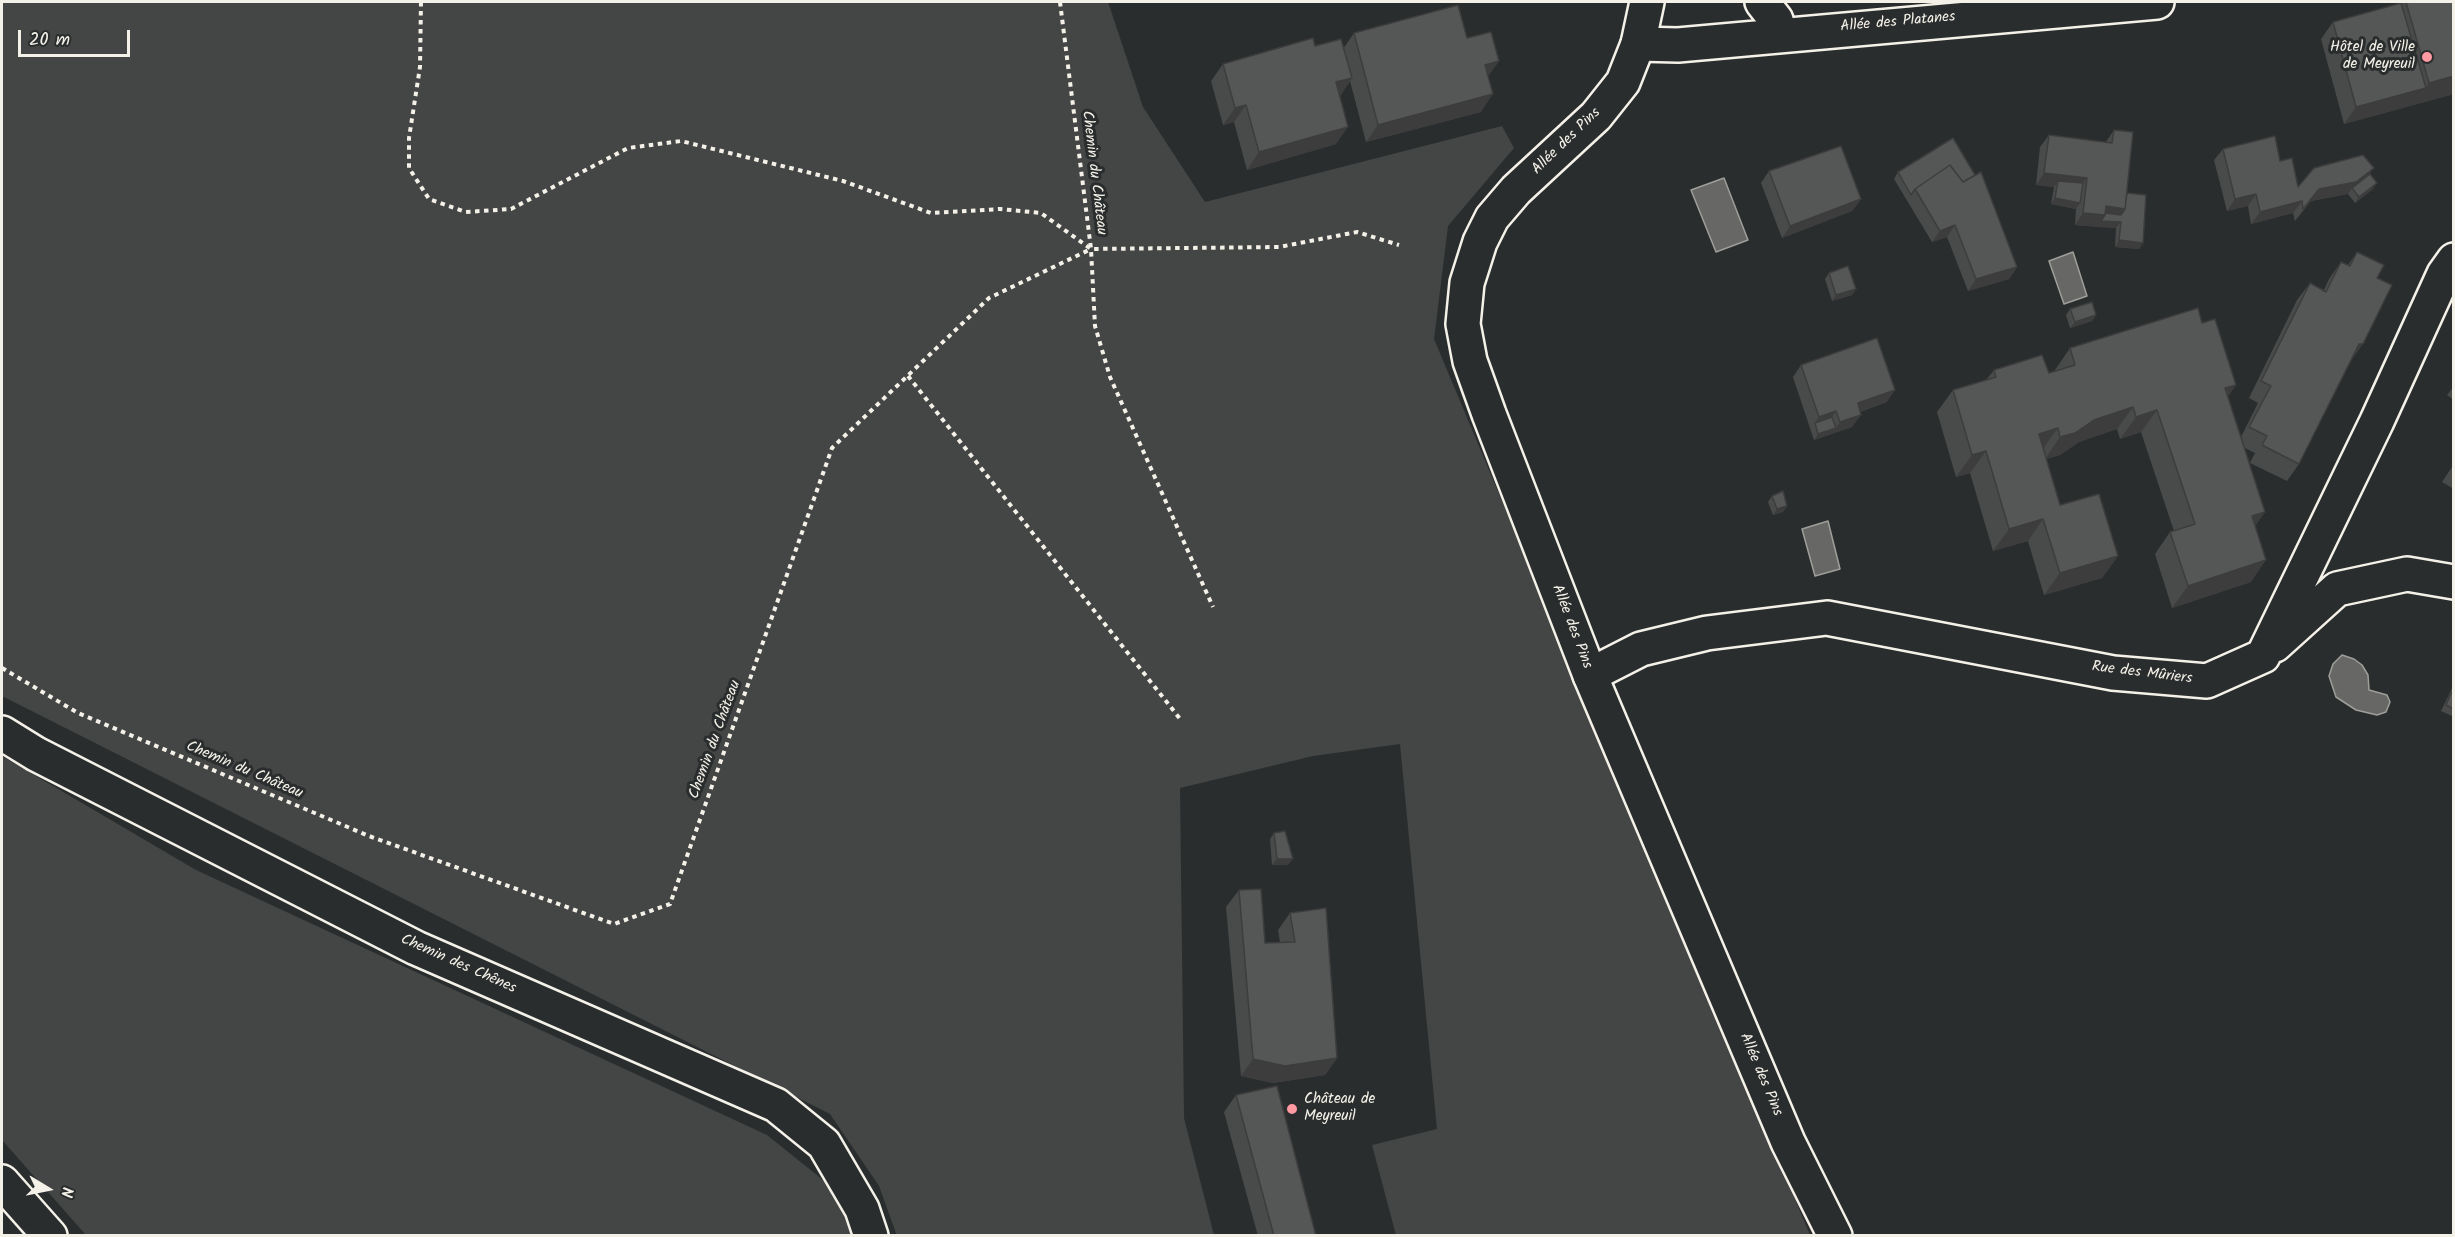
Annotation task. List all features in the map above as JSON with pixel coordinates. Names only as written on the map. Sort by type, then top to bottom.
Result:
[{"type":"street","name":"Allée des Pins","points":[[1647,2],[1638,44],[1623,82],[1596,116],[1516,190],[1492,218],[1480,242],[1467,284],[1464,314],[1470,362],[1590,675],[1788,1142],[1835,1236]]},
{"type":"street","points":[[1762,2],[1776,20],[1780,34]]},
{"type":"street","name":"Allée des Platanes","points":[[1638,44],[1678,45],[1780,34],[2157,2]]},
{"type":"street","points":[[2263,656],[2377,422],[2444,274],[2454,260]]},
{"type":"street","name":"Rue des Mûriers","points":[[1590,675],[1641,649],[1707,633],[1827,618],[2113,673],[2207,681],[2263,656],[2337,590],[2407,574],[2454,582]]},
{"type":"street","name":"Chemin des Chênes","points":[[2,733],[36,754],[416,948],[776,1106],[824,1144],[862,1209],[871,1236]]},
{"type":"street","points":[[2,1182],[50,1236]]},
{"type":"path","points":[[421,2],[420,67],[409,138],[409,168],[429,199],[466,212],[511,209],[628,148],[681,141],[843,181],[931,213],[1000,209],[1041,213],[1090,249],[1279,247],[1358,232],[1399,245]]},
{"type":"path","name":"Chemin du Château","points":[[2,668],[78,713],[358,832],[614,924],[670,904],[832,447],[989,298],[1090,249],[1060,2]]},
{"type":"path","points":[[1090,249],[1095,326],[1110,377],[1213,607]]},
{"type":"path","points":[[908,376],[1181,720]]},
{"type":"shaded area","points":[[2,2],[1108,2],[1143,107],[1205,202],[1502,126],[1514,148],[1448,226],[1434,339],[1810,1235],[1396,1235],[1372,1145],[1437,1129],[1400,744],[1313,756],[1180,788],[1184,1118],[1214,1235],[897,1236],[879,1186],[830,1114],[2,696]]},
{"type":"shaded area","points":[[1724,178],[1748,240],[1716,252],[1691,190]]},
{"type":"shaded area","points":[[2073,252],[2087,296],[2064,304],[2049,261]]},
{"type":"shaded area","points":[[1828,521],[1840,569],[1815,576],[1802,529]]},
{"type":"shaded area","points":[[2342,655],[2362,665],[2368,675],[2369,690],[2387,695],[2390,702],[2386,712],[2377,715],[2356,710],[2336,697],[2329,676],[2333,664]]},
{"type":"shaded area","points":[[2,756],[196,870],[767,1135],[838,1192],[857,1235],[86,1235],[2,1140]]},
{"type":"building","points":[[2406,2],[2454,2],[2454,76],[2429,83]]},
{"type":"building","points":[[2401,3],[2426,88],[2356,107],[2333,22]]},
{"type":"building","points":[[1458,5],[1467,38],[1491,32],[1499,61],[1485,65],[1493,94],[1378,125],[1354,33]]},
{"type":"building","points":[[1313,38],[1315,46],[1341,39],[1352,78],[1336,82],[1348,127],[1259,152],[1246,105],[1235,108],[1223,64]]},
{"type":"building","points":[[2114,130],[2133,132],[2125,209],[2106,206],[2105,215],[2083,213],[2087,178],[2044,173],[2049,135],[2112,143]]},
{"type":"building","points":[[2275,136],[2280,161],[2292,158],[2298,187],[2314,168],[2363,155],[2374,168],[2356,182],[2319,189],[2303,209],[2302,201],[2260,212],[2256,194],[2235,199],[2223,149]]},
{"type":"building","points":[[1953,138],[1975,175],[1963,182],[1950,165],[1915,189],[1911,195],[1898,172]]},
{"type":"building","points":[[1841,146],[1861,199],[1790,226],[1769,171]]},
{"type":"building","points":[[1950,165],[1963,182],[1981,172],[2017,267],[1976,279],[1955,225],[1940,231],[1915,189]]},
{"type":"building","points":[[2370,174],[2377,183],[2359,197],[2352,188]]},
{"type":"building","points":[[2058,181],[2083,183],[2080,203],[2055,198]]},
{"type":"building","points":[[2127,193],[2146,195],[2143,243],[2119,240],[2121,222],[2101,221],[2105,213],[2121,215],[2125,209]]},
{"type":"building","points":[[2357,252],[2384,265],[2377,278],[2392,285],[2363,344],[2359,344],[2299,464],[2262,445],[2267,436],[2249,427],[2271,386],[2261,381],[2310,283],[2326,292],[2341,262],[2350,266]]},
{"type":"building","points":[[1848,266],[1856,289],[1836,295],[1829,273]]},
{"type":"building","points":[[2092,302],[2096,315],[2075,322],[2070,309]]},
{"type":"building","points":[[2198,308],[2202,323],[2215,319],[2236,385],[2225,388],[2265,512],[2252,516],[2266,560],[2188,586],[2170,532],[2195,524],[2157,410],[2136,417],[2133,407],[2094,420],[2075,433],[2060,437],[2058,428],[2039,434],[2060,505],[2099,494],[2118,556],[2060,573],[2043,519],[2009,529],[1986,451],[1972,455],[1953,390],[1996,377],[1994,370],[2042,355],[2049,373],[2075,365],[2070,348]]},
{"type":"building","points":[[1877,338],[1895,390],[1858,403],[1861,415],[1840,422],[1836,411],[1819,417],[1801,365]]},
{"type":"building","points":[[1832,417],[1836,428],[1818,434],[1815,423]]},
{"type":"building","points":[[1783,491],[1787,506],[1777,509],[1772,496]]},
{"type":"building","points":[[2451,693],[2454,694],[2454,709],[2446,705]]},
{"type":"building","points":[[1285,831],[1293,859],[1277,859],[1274,833]]},
{"type":"building","points":[[1261,889],[1265,943],[1295,942],[1290,913],[1326,908],[1337,1058],[1285,1066],[1253,1059],[1239,890]]},
{"type":"building","points":[[1277,1086],[1316,1236],[1274,1236],[1236,1095]]},
{"type":"place","name":"Hôtel de Ville de Meyreuil","points":[[2427,57]]},
{"type":"place","name":"Château de Meyreuil","points":[[1292,1109]]}]
